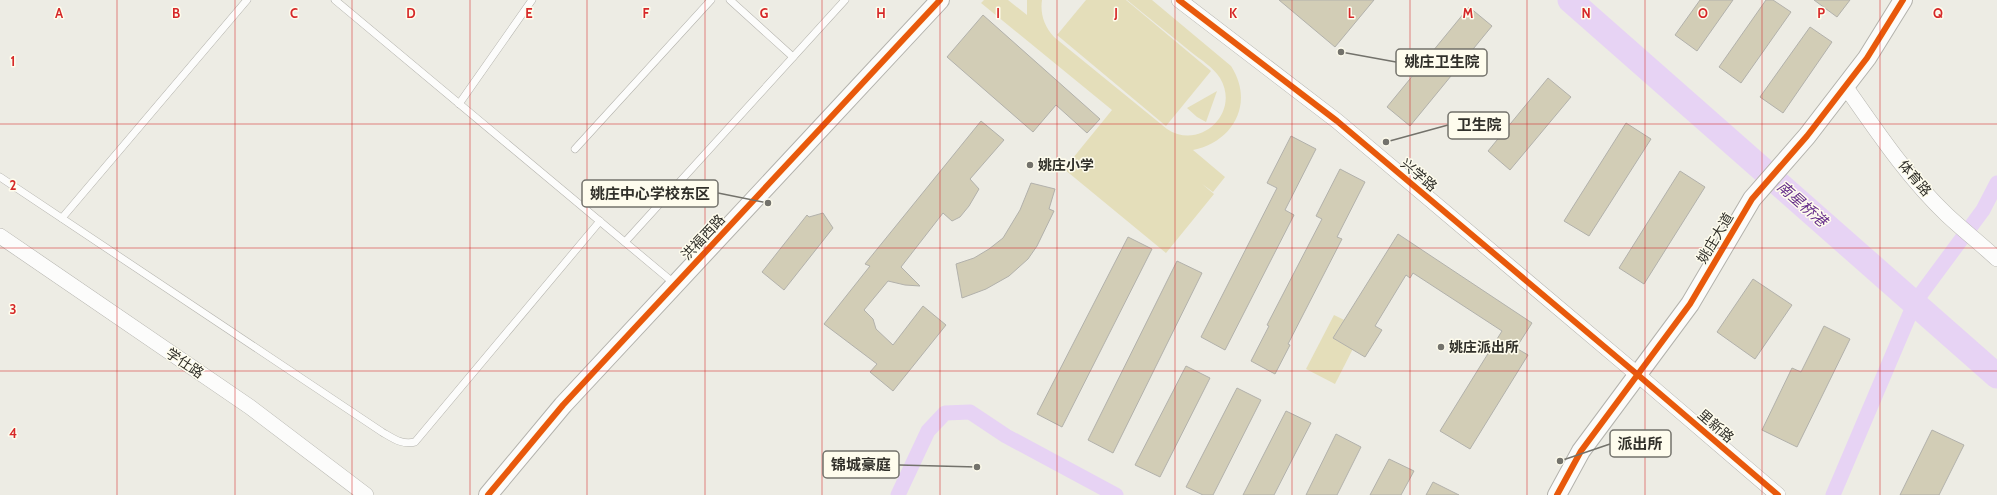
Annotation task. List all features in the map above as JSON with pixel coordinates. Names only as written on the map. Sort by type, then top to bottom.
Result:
[{"type":"street","name":"洪福西路","points":[[488,495],[563,405],[940,0]]},
{"type":"street","name":"兴学路","points":[[1179,0],[1337,122],[1638,375]]},
{"type":"street","name":"姚庄大道","points":[[1557,495],[1581,451],[1690,304],[1752,200],[1807,136],[1867,58],[1903,0]]},
{"type":"street","name":"体育路","points":[[1845,86],[1903,165],[1947,215],[1997,259]]},
{"type":"street","name":"学仕路","points":[[0,236],[250,406],[366,495]]},
{"type":"street","name":"里新路","points":[[1638,375],[1778,495]]},
{"type":"lane","points":[[62,218],[247,0]]},
{"type":"lane","points":[[335,0],[675,284]]},
{"type":"lane","points":[[460,104],[532,0]]},
{"type":"lane","points":[[575,149],[711,0]]},
{"type":"lane","points":[[730,0],[793,57]]},
{"type":"lane","points":[[624,242],[845,0]]},
{"type":"lane","points":[[0,177],[382,432],[398,442],[408,444],[415,442],[600,221]]},
{"type":"shaded area","points":[[984,0],[1008,0],[1027,15],[1027,0],[1042,0],[1044,20],[1054,37],[1167,129],[1180,135],[1192,135],[1204,132],[1214,125],[1221,115],[1225,104],[1225,91],[1220,78],[1207,64],[1127,0],[1152,0],[1231,66],[1238,80],[1241,94],[1240,107],[1236,119],[1229,130],[1219,139],[1207,146],[1193,150],[1225,177],[1213,192],[1202,184],[1214,194],[1166,253],[1064,169],[1112,110],[981,3]]},
{"type":"shaded area","points":[[1086,0],[1126,0],[1211,71],[1166,126],[1057,35]]},
{"type":"shaded area","points":[[1217,91],[1206,122],[1197,117],[1187,108]]},
{"type":"shaded area","points":[[1334,315],[1363,329],[1335,384],[1306,369]]},
{"type":"building","points":[[1279,0],[1374,0],[1335,47]]},
{"type":"building","points":[[1700,0],[1733,0],[1697,51],[1675,35]]},
{"type":"building","points":[[1766,0],[1773,0],[1791,12],[1741,83],[1719,67]]},
{"type":"building","points":[[1814,0],[1850,0],[1837,17]]},
{"type":"building","points":[[1469,7],[1492,26],[1410,126],[1387,107]]},
{"type":"building","points":[[983,15],[1100,119],[1087,133],[1056,105],[1033,132],[947,57]]},
{"type":"building","points":[[1810,27],[1832,42],[1783,113],[1760,97]]},
{"type":"building","points":[[1548,78],[1571,97],[1510,170],[1488,151]]},
{"type":"building","points":[[981,121],[1004,140],[970,179],[979,189],[969,206],[960,217],[952,221],[943,213],[901,267],[920,286],[905,285],[888,281],[864,310],[873,319],[876,329],[893,345],[923,306],[946,325],[893,391],[870,372],[877,364],[824,324],[870,266],[865,264]]},
{"type":"building","points":[[1626,123],[1651,139],[1589,236],[1564,221]]},
{"type":"building","points":[[1291,136],[1316,149],[1285,210],[1294,215],[1225,350],[1201,337],[1277,188],[1267,183]]},
{"type":"building","points":[[1340,169],[1365,182],[1337,237],[1342,239],[1288,344],[1290,345],[1275,374],[1251,361],[1269,326],[1267,325],[1322,219],[1316,216]]},
{"type":"building","points":[[1680,171],[1705,187],[1644,284],[1619,268]]},
{"type":"building","points":[[1031,183],[1055,189],[1049,209],[1054,211],[1037,246],[1028,259],[1009,276],[986,289],[962,298],[956,264],[974,258],[1003,238],[1020,210]]},
{"type":"building","points":[[823,213],[833,228],[784,290],[762,272],[807,215],[809,217]]},
{"type":"building","points":[[1398,234],[1532,323],[1516,348],[1528,355],[1470,449],[1440,431],[1502,331],[1413,273],[1410,278],[1406,275],[1375,326],[1382,330],[1365,357],[1333,338]]},
{"type":"building","points":[[1128,237],[1152,249],[1062,427],[1037,414]]},
{"type":"building","points":[[1177,261],[1202,273],[1113,453],[1088,440]]},
{"type":"building","points":[[1753,279],[1792,305],[1755,359],[1717,332]]},
{"type":"building","points":[[1824,326],[1850,339],[1797,447],[1762,430],[1792,368],[1801,372]]},
{"type":"building","points":[[1186,366],[1210,378],[1160,477],[1135,465]]},
{"type":"building","points":[[1237,388],[1261,400],[1213,495],[1203,495],[1186,487]]},
{"type":"building","points":[[1286,411],[1311,423],[1274,495],[1243,495]]},
{"type":"building","points":[[1932,430],[1964,445],[1939,495],[1900,495]]},
{"type":"building","points":[[1336,434],[1361,447],[1337,495],[1306,495]]},
{"type":"building","points":[[1389,459],[1414,471],[1401,495],[1370,495]]},
{"type":"building","points":[[1433,482],[1459,495],[1426,495]]},
{"type":"waterway","name":"南星桥港","points":[[1570,0],[1997,376]]},
{"type":"waterway","points":[[1833,495],[1915,302],[1983,210],[1997,183]]},
{"type":"waterway","points":[[898,495],[928,431],[945,413],[970,412],[1006,436],[1116,495]]},
{"type":"cycle path","points":[[488,495],[563,405],[940,0]]},
{"type":"cycle path","points":[[1179,0],[1337,121],[1778,495]]},
{"type":"cycle path","points":[[1557,495],[1581,451],[1690,304],[1752,199],[1807,136],[1867,58],[1903,0]]},
{"type":"place","name":"姚庄卫生院","points":[[1341,52]]},
{"type":"place","name":"卫生院","points":[[1386,142]]},
{"type":"place","name":"姚庄小学","points":[[1030,165]]},
{"type":"place","name":"姚庄中心学校东区","points":[[768,203]]},
{"type":"place","name":"姚庄派出所","points":[[1441,347]]},
{"type":"place","name":"派出所","points":[[1560,461]]},
{"type":"place","name":"锦城豪庭","points":[[977,467]]}]
